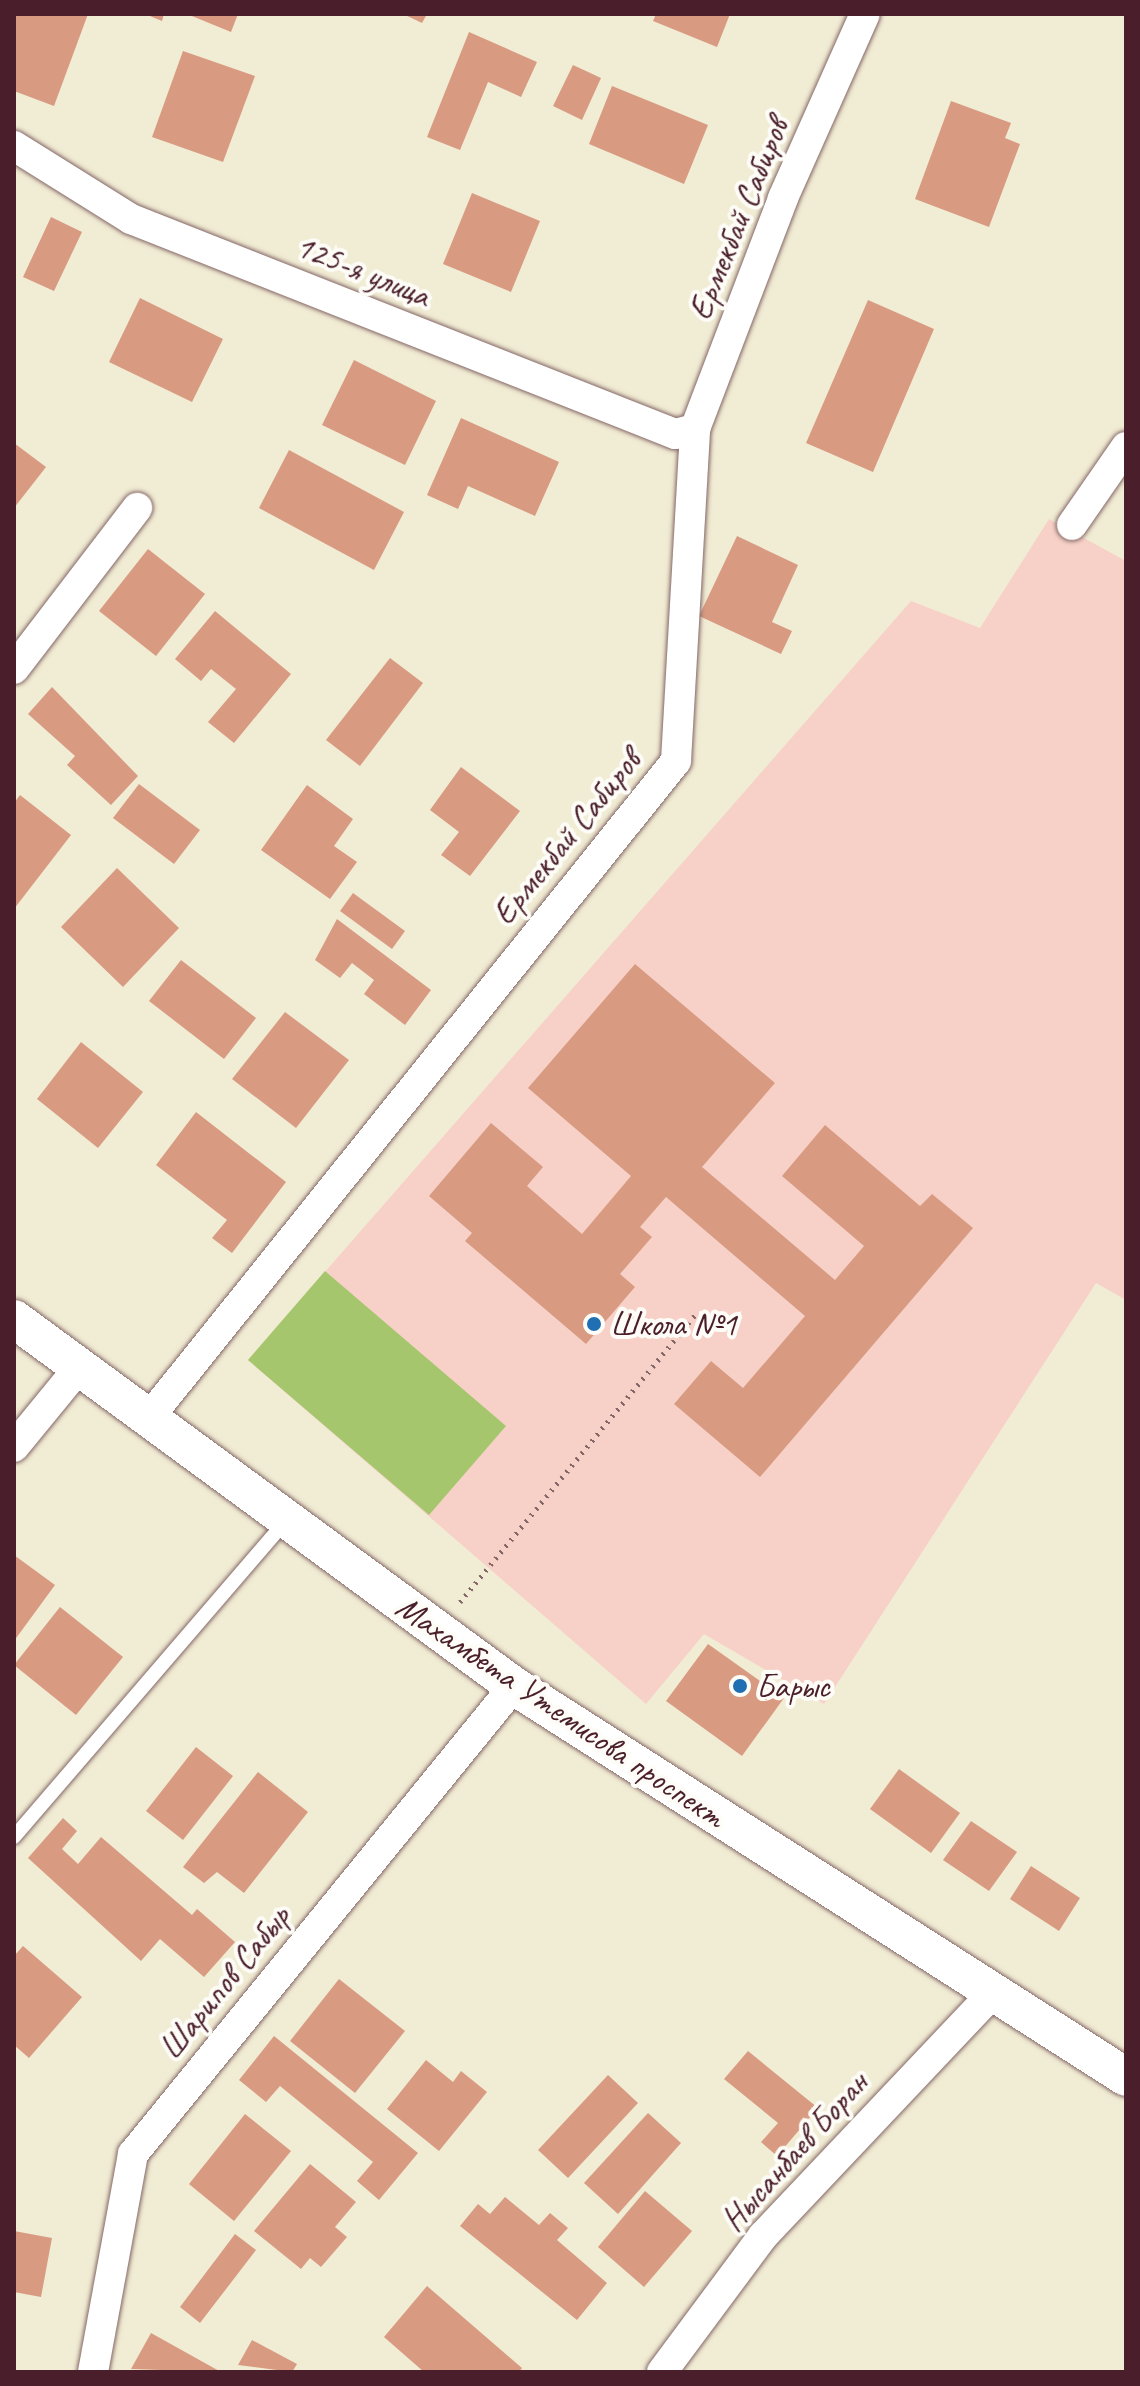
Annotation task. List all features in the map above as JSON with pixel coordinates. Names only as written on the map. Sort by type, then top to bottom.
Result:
[{"type":"street","name":"Ермекбай Сабиров","points":[[147,1420],[676,761],[695,429],[783,198],[865,14]]},
{"type":"street","name":"125-я улица","points":[[14,146],[131,219],[675,434],[695,429]]},
{"type":"street","points":[[1072,525],[1126,447]]},
{"type":"street","points":[[14,669],[137,508]]},
{"type":"street","name":"Махамбета Утемисова проспект","points":[[14,1319],[77,1370],[514,1686],[1126,2077]]},
{"type":"street","points":[[14,1447],[77,1370]]},
{"type":"street","name":"Шарипов Сабыр","points":[[93,2372],[133,2154],[514,1686]]},
{"type":"street","name":"Нысанбаев Боран","points":[[662,2372],[763,2236],[994,1992]]},
{"type":"lane","points":[[14,1837],[285,1522]]},
{"type":"path","points":[[437,1631],[696,1314]]},
{"type":"shaded area","points":[[1049,519],[1126,561],[1126,1300],[1096,1283],[824,1704],[704,1634],[646,1704],[248,1360],[911,601],[980,628]]},
{"type":"green space","points":[[325,1271],[506,1426],[429,1515],[248,1360]]},
{"type":"building","points":[[14,14],[88,14],[54,106],[14,91]]},
{"type":"building","points":[[145,14],[164,14],[162,21]]},
{"type":"building","points":[[187,14],[238,14],[231,32]]},
{"type":"building","points":[[403,14],[427,14],[422,23]]},
{"type":"building","points":[[656,14],[730,14],[717,47],[653,21]]},
{"type":"building","points":[[469,32],[537,62],[521,97],[488,82],[460,150],[427,137]]},
{"type":"building","points":[[183,51],[255,76],[223,162],[152,137]]},
{"type":"building","points":[[573,65],[601,78],[582,120],[553,106]]},
{"type":"building","points":[[612,86],[708,125],[684,184],[589,144]]},
{"type":"building","points":[[951,101],[1011,123],[1005,138],[1020,144],[989,227],[915,199]]},
{"type":"building","points":[[472,193],[540,221],[511,292],[443,264]]},
{"type":"building","points":[[51,217],[82,232],[54,291],[23,277]]},
{"type":"building","points":[[140,298],[223,339],[192,402],[109,362]]},
{"type":"building","points":[[868,300],[934,329],[873,472],[806,443]]},
{"type":"building","points":[[354,360],[436,401],[405,465],[322,425]]},
{"type":"building","points":[[461,418],[559,462],[535,516],[468,486],[458,509],[427,495]]},
{"type":"building","points":[[14,443],[46,467],[14,508]]},
{"type":"building","points":[[289,450],[404,512],[374,570],[259,508]]},
{"type":"building","points":[[737,536],[798,565],[772,622],[792,631],[781,654],[699,616]]},
{"type":"building","points":[[148,549],[205,594],[156,656],[99,611]]},
{"type":"building","points":[[215,611],[291,674],[234,743],[208,722],[236,689],[211,669],[201,681],[175,659]]},
{"type":"building","points":[[390,658],[423,683],[360,766],[326,740]]},
{"type":"building","points":[[52,687],[138,776],[111,805],[67,765],[75,756],[28,714]]},
{"type":"building","points":[[461,767],[520,811],[470,876],[441,855],[459,832],[430,810]]},
{"type":"building","points":[[139,784],[200,830],[174,864],[113,818]]},
{"type":"building","points":[[307,785],[353,819],[334,846],[357,862],[330,899],[261,850]]},
{"type":"building","points":[[20,795],[71,835],[14,909],[14,803]]},
{"type":"building","points":[[117,868],[179,928],[123,987],[61,927]]},
{"type":"building","points":[[353,893],[405,931],[392,949],[340,911]]},
{"type":"building","points":[[337,919],[431,990],[405,1025],[364,994],[374,980],[352,963],[340,978],[315,960]]},
{"type":"building","points":[[181,960],[256,1018],[224,1059],[149,1001]]},
{"type":"building","name":"Школа №1","points":[[635,964],[775,1083],[702,1167],[835,1280],[864,1246],[782,1176],[825,1125],[920,1206],[932,1194],[973,1228],[760,1477],[674,1404],[711,1361],[743,1388],[805,1316],[666,1197],[640,1227],[652,1237],[620,1274],[635,1287],[586,1344],[465,1241],[472,1233],[429,1196],[491,1123],[543,1167],[527,1186],[582,1234],[631,1176],[528,1088]]},
{"type":"building","points":[[285,1012],[349,1060],[296,1128],[232,1079]]},
{"type":"building","points":[[81,1042],[143,1092],[98,1148],[37,1099]]},
{"type":"building","points":[[196,1112],[286,1182],[232,1253],[212,1238],[227,1220],[156,1165]]},
{"type":"building","points":[[14,1555],[55,1585],[14,1641]]},
{"type":"building","points":[[60,1607],[123,1657],[76,1715],[14,1665]]},
{"type":"building","points":[[708,1644],[784,1698],[742,1756],[666,1701]]},
{"type":"building","points":[[196,1747],[233,1776],[183,1840],[146,1811]]},
{"type":"building","points":[[899,1769],[960,1813],[931,1853],[870,1809]]},
{"type":"building","points":[[258,1772],[308,1812],[244,1893],[217,1872],[204,1883],[183,1867]]},
{"type":"building","points":[[63,1818],[77,1831],[62,1849],[78,1864],[101,1837],[192,1915],[197,1909],[235,1942],[204,1977],[160,1939],[141,1961],[28,1858]]},
{"type":"building","points":[[971,1821],[1017,1852],[989,1891],[943,1860]]},
{"type":"building","points":[[1031,1866],[1080,1898],[1059,1931],[1010,1899]]},
{"type":"building","points":[[23,1946],[82,1997],[29,2058],[14,2045],[14,1956]]},
{"type":"building","points":[[339,1979],[405,2031],[355,2093],[290,2041]]},
{"type":"building","points":[[274,2036],[418,2153],[379,2200],[357,2181],[373,2162],[280,2086],[266,2102],[239,2080]]},
{"type":"building","points":[[748,2051],[818,2108],[777,2156],[761,2142],[778,2123],[724,2079]]},
{"type":"building","points":[[426,2060],[453,2082],[461,2071],[487,2092],[439,2151],[387,2109]]},
{"type":"building","points":[[608,2075],[638,2103],[568,2178],[538,2150]]},
{"type":"building","points":[[648,2113],[681,2143],[618,2214],[584,2183]]},
{"type":"building","points":[[245,2114],[291,2151],[234,2221],[189,2184]]},
{"type":"building","points":[[310,2164],[356,2202],[335,2227],[347,2237],[321,2267],[310,2258],[301,2269],[254,2231]]},
{"type":"building","points":[[645,2191],[692,2231],[644,2287],[598,2247]]},
{"type":"building","points":[[505,2197],[539,2225],[550,2213],[568,2228],[557,2240],[607,2283],[577,2320],[460,2226],[478,2204],[490,2214]]},
{"type":"building","points":[[14,2231],[52,2238],[41,2297],[14,2292]]},
{"type":"building","points":[[235,2234],[256,2250],[200,2323],[180,2307]]},
{"type":"building","points":[[427,2286],[522,2368],[519,2372],[424,2372],[384,2337]]},
{"type":"building","points":[[151,2333],[221,2372],[131,2369]]},
{"type":"building","points":[[252,2340],[297,2364],[292,2372],[238,2365]]},
{"type":"place","name":"Школа №1","points":[[594,1324]]},
{"type":"place","name":"Барыс","points":[[740,1686]]}]
